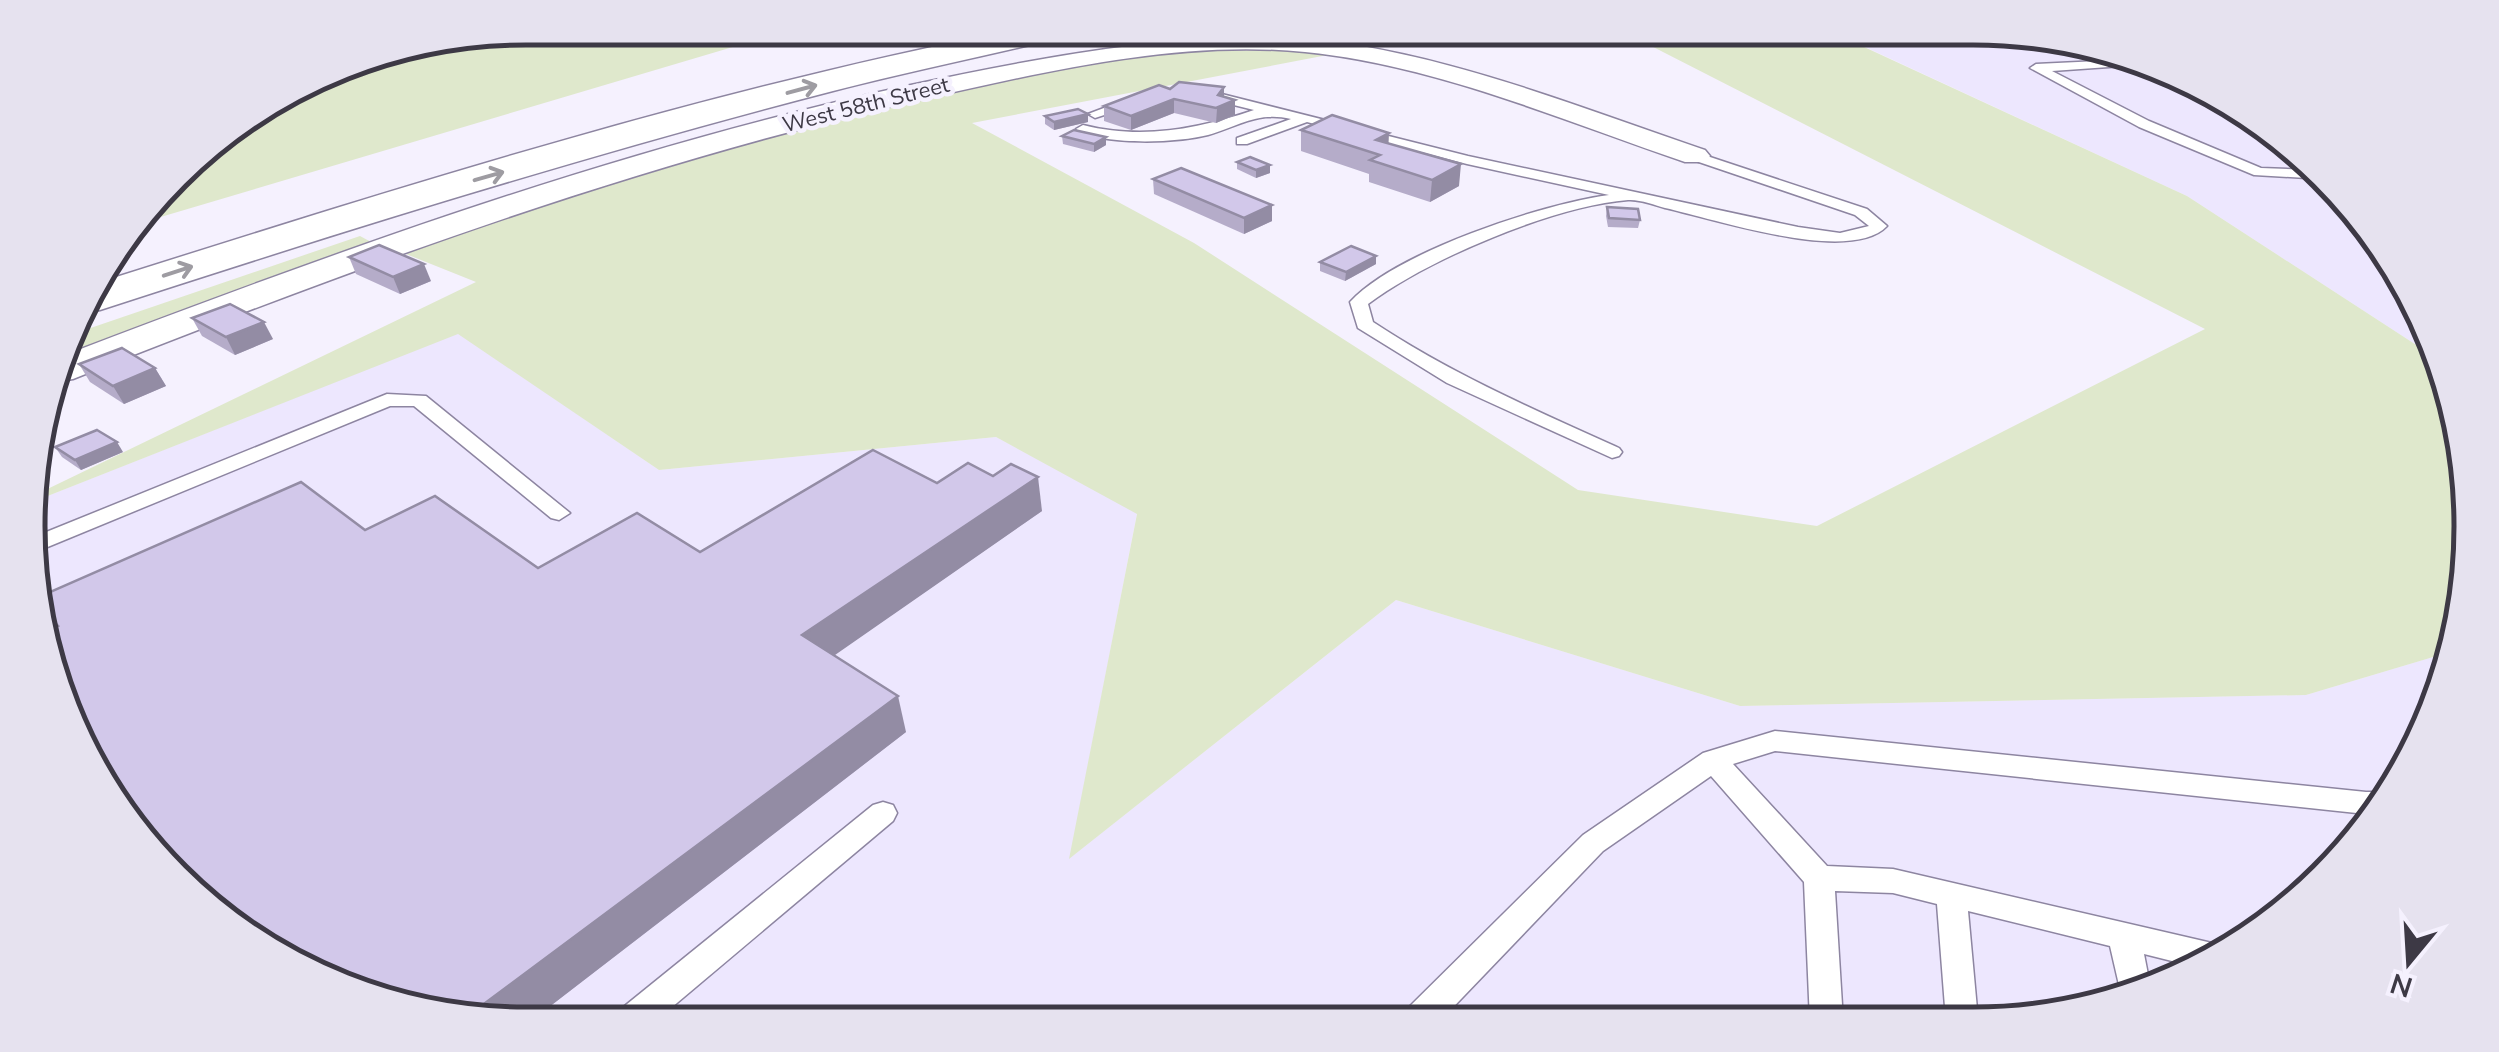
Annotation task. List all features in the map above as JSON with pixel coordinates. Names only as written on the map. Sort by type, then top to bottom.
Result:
[{"type":"highway","points":[[104,296],[576,150],[894,64],[985,45]]},
{"type":"street","name":"West 58th Street","points":[[73,366],[380,247],[650,162],[834,110],[1084,58],[1203,45]]},
{"type":"street","name":"West 58th Street","points":[[1311,45],[1406,64],[1514,95],[1694,156]]},
{"type":"lane","points":[[2107,64],[2036,68],[2144,124],[2259,172],[2300,174]]},
{"type":"lane","points":[[1177,93],[1215,94],[1467,160],[1834,237],[1864,235],[1879,226],[1861,212],[1694,156]]},
{"type":"lane","points":[[1095,114],[1149,98]]},
{"type":"lane","points":[[1083,129],[1112,137],[1202,132],[1268,109]]},
{"type":"lane","points":[[1242,142],[1306,118]]},
{"type":"lane","points":[[1612,452],[1494,400],[1410,357],[1364,324],[1359,302],[1407,269],[1562,207],[1640,198]]},
{"type":"lane","points":[[45,541],[387,400],[418,400],[559,512]]},
{"type":"lane","points":[[1432,1007],[1593,843],[1713,760],[1774,741],[2366,803]]},
{"type":"lane","points":[[1713,760],[1819,878],[1827,1007]]},
{"type":"lane","points":[[648,1007],[882,813]]},
{"type":"lane","points":[[1819,878],[1893,881],[2196,952]]},
{"type":"lane","points":[[1951,895],[1961,1007]]},
{"type":"lane","points":[[2124,936],[2133,979]]},
{"type":"shaded area","points":[[1861,45],[2004,46],[2067,54],[2128,71],[2214,109],[2266,144],[2335,209],[2390,286],[2419,347],[2187,196]]},
{"type":"shaded area","points":[[458,333],[659,470],[996,437],[1137,513],[1070,858],[1396,600],[1740,706],[2306,695],[2436,656],[2404,739],[2373,793],[2335,843],[2290,888],[2240,926],[2186,957],[2128,981],[2067,998],[1973,1007],[495,1006],[127,794],[95,739],[61,650],[49,589],[46,497]]},
{"type":"green space","points":[[740,45],[156,218],[209,164],[285,109],[342,82],[402,61],[495,46]]},
{"type":"green space","points":[[1380,45],[972,123],[1194,243],[1578,490],[1817,526],[2205,329],[1649,45],[1860,45],[2187,196],[2419,347],[2445,432],[2453,495],[2450,589],[2436,656],[2306,695],[1740,706],[1396,600],[1069,859],[1137,514],[996,437],[659,470],[458,334],[46,497],[47,489],[476,282],[396,250],[875,105],[1066,66],[1177,52]]},
{"type":"green space","points":[[360,236],[373,243],[76,358],[88,329]]},
{"type":"building","points":[[1179,82],[1224,87],[1218,95],[1235,100],[1216,108],[1174,99],[1131,116],[1104,106],[1159,85],[1170,89]]},
{"type":"building","points":[[1078,109],[1088,114],[1054,122],[1045,116]]},
{"type":"building","points":[[1332,115],[1389,133],[1376,140],[1461,164],[1432,180],[1370,160],[1380,155],[1301,130]]},
{"type":"building","points":[[1074,130],[1106,137],[1094,144],[1062,136]]},
{"type":"building","points":[[1250,157],[1270,165],[1256,170],[1237,162]]},
{"type":"building","points":[[1181,168],[1272,205],[1244,218],[1153,179]]},
{"type":"building","points":[[1607,207],[1638,209],[1640,220],[1609,218]]},
{"type":"building","points":[[379,245],[424,264],[393,277],[349,257]]},
{"type":"building","points":[[1351,246],[1376,256],[1346,272],[1320,262]]},
{"type":"building","points":[[230,304],[264,322],[226,337],[192,318]]},
{"type":"building","points":[[122,348],[155,368],[113,386],[79,364]]},
{"type":"building","points":[[97,430],[117,442],[75,460],[55,447]]},
{"type":"building","points":[[873,450],[937,483],[968,463],[993,476],[1011,464],[1038,477],[802,635],[898,696],[483,1005],[402,991],[342,970],[285,943],[209,888],[144,819],[109,766],[71,681],[50,592],[301,482],[365,530],[435,496],[538,568],[637,513],[700,552]]}]
